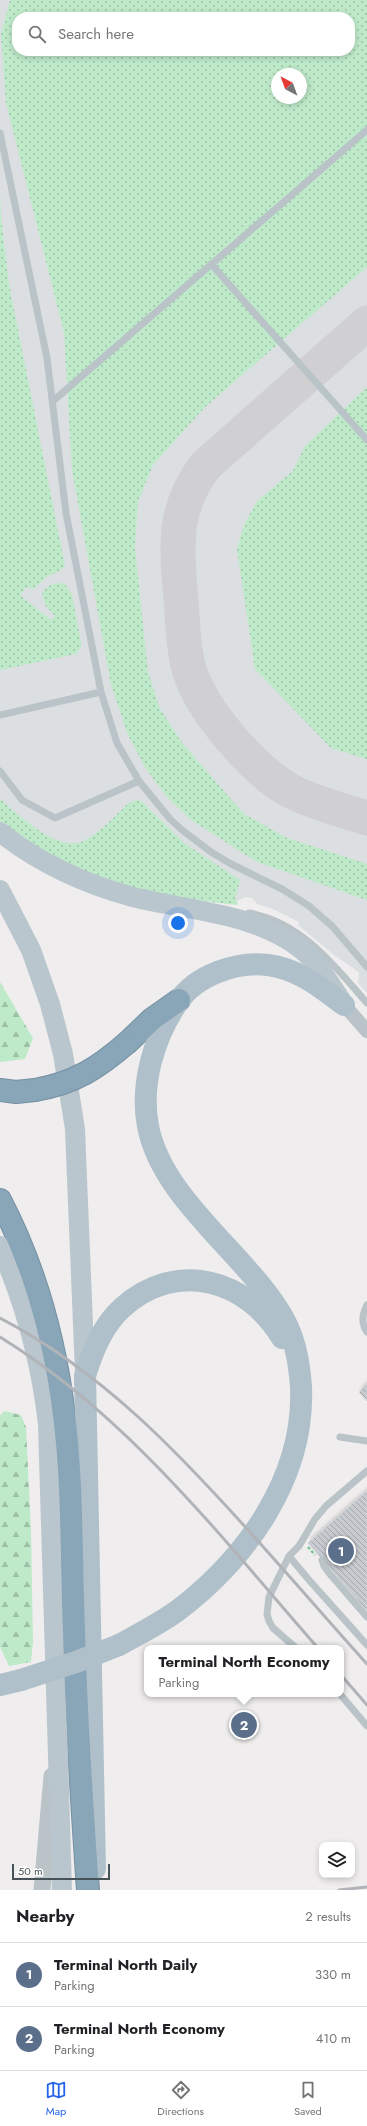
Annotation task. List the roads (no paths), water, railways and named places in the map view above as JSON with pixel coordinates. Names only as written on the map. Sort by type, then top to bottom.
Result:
[{"type":"highway","points":[[0,1090],[16,1092],[35,1090],[58,1086],[75,1080],[109,1058],[152,1019],[179,1000]]},
{"type":"highway","points":[[0,1200],[22,1249],[39,1296],[56,1362],[64,1416],[68,1455],[74,1633],[88,1890]]},
{"type":"main road","points":[[0,832],[60,870],[107,889],[256,923],[269,929],[299,947],[317,964],[344,1005]]},
{"type":"main road","points":[[0,890],[31,950],[50,1004],[63,1054],[75,1129],[85,1376],[96,1849],[94,1890]]},
{"type":"main road","points":[[0,1687],[76,1662],[119,1645],[170,1616],[198,1594],[218,1575],[256,1530],[271,1505],[290,1463],[300,1423],[300,1377],[294,1339],[280,1310],[173,1182],[152,1142],[146,1103],[149,1069],[161,1035],[179,1000],[208,977],[223,970],[253,965],[268,965],[304,976],[344,1005]]},
{"type":"main road","points":[[0,1246],[26,1314],[36,1349],[48,1424],[62,1890]]},
{"type":"main road","points":[[85,1376],[91,1356],[101,1337],[121,1309],[135,1298],[151,1289],[168,1283],[191,1280],[218,1284],[240,1294],[251,1302],[262,1312],[280,1336],[300,1377]]},
{"type":"street","points":[[344,1005],[367,1031]]},
{"type":"street","points":[[42,1890],[57,1726]]},
{"type":"lane","points":[[53,401],[367,130]]},
{"type":"lane","points":[[0,133],[47,358],[53,401],[60,475],[66,513],[101,692],[117,743],[140,781],[170,819],[205,848],[246,872],[282,889],[310,906],[332,926],[367,967]]},
{"type":"lane","points":[[211,264],[367,440]]},
{"type":"lane","points":[[0,715],[101,692]]},
{"type":"lane","points":[[0,771],[22,800],[55,818],[140,781]]},
{"type":"lane","points":[[213,913],[237,911],[260,915],[291,930],[307,940],[331,962],[367,1003]]},
{"type":"lane","points":[[367,1305],[363,1313],[362,1321],[367,1332]]},
{"type":"lane","points":[[340,1437],[367,1441]]},
{"type":"lane","points":[[293,1645],[273,1628],[267,1614],[269,1597],[289,1556],[299,1546],[315,1519],[326,1506],[367,1471]]},
{"type":"lane","points":[[289,1556],[367,1645]]},
{"type":"lane","points":[[322,1560],[329,1573],[367,1617]]},
{"type":"lane","points":[[343,1697],[367,1726]]},
{"type":"railway","points":[[0,1318],[37,1339],[72,1363],[106,1389],[169,1446],[271,1555],[367,1664]]},
{"type":"railway","points":[[0,1337],[46,1368],[90,1403],[131,1441],[208,1521],[315,1645]]},
{"type":"railway","points":[[344,1678],[367,1705]]},
{"type":"railway","points":[[339,1890],[367,1887]]},
{"type":"place","name":"Terminal North Daily","points":[[341,1551]]},
{"type":"place","name":"Terminal North Economy","points":[[244,1725]]}]
